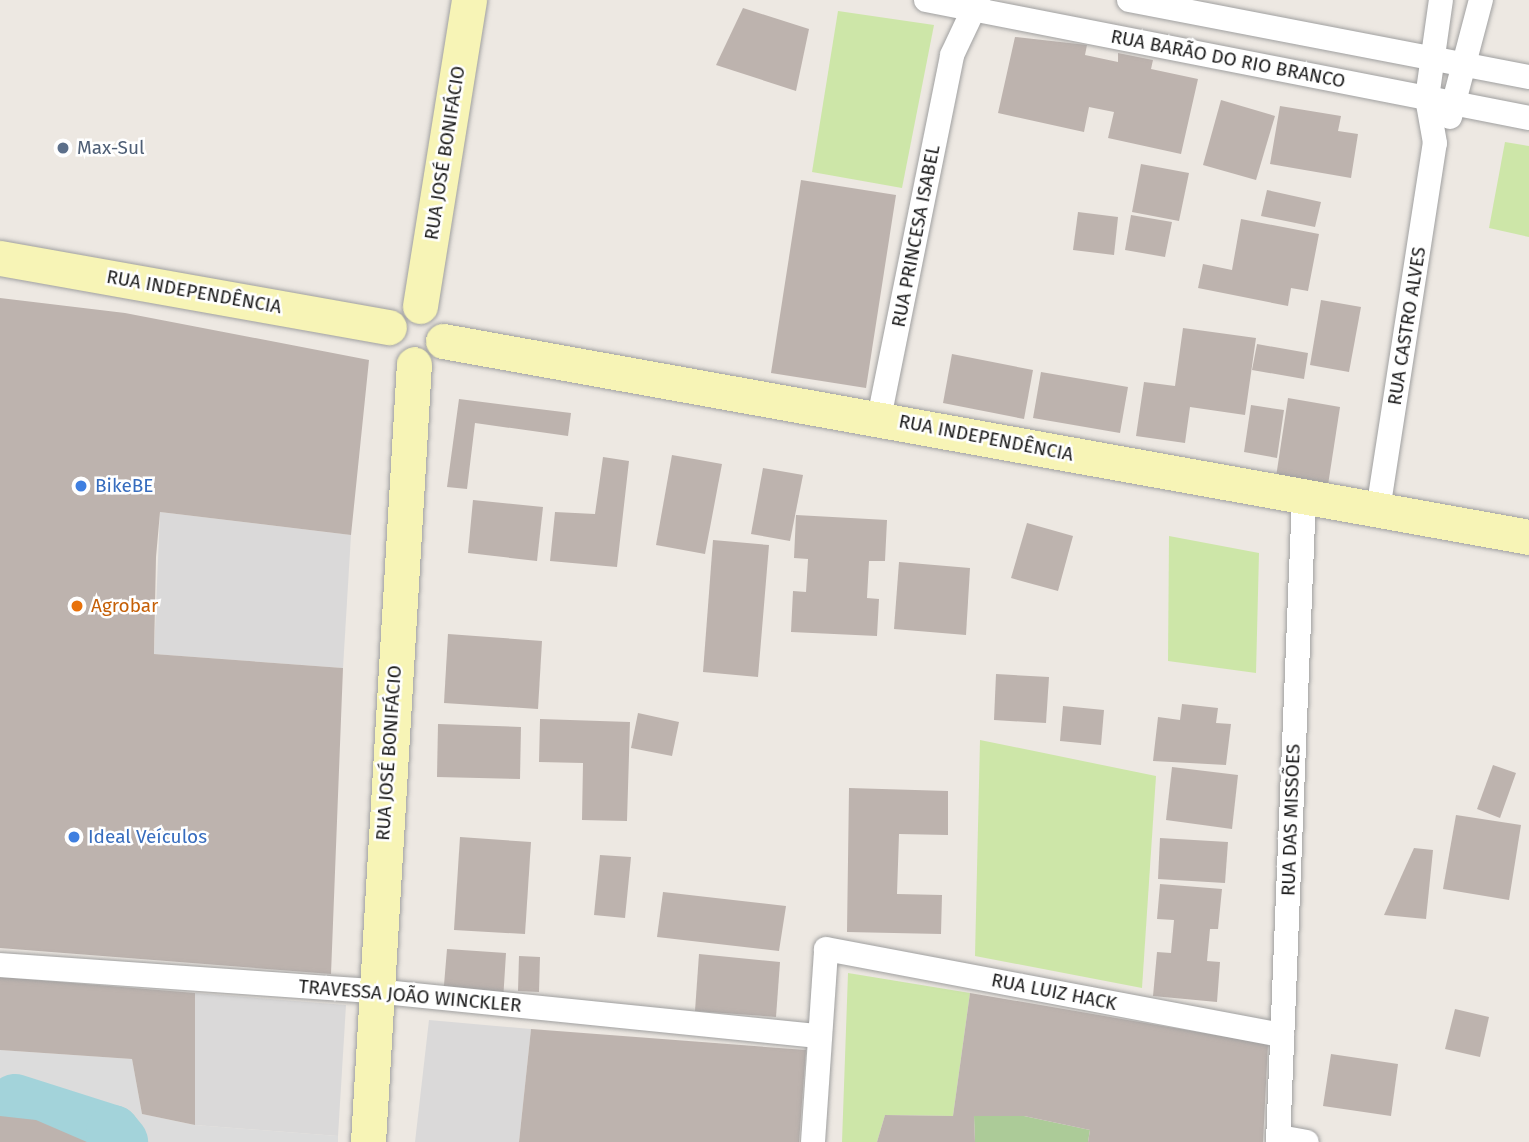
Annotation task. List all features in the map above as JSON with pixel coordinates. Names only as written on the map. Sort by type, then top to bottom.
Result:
[{"type":"street","name":"RUA JOSÉ BONIFÁCIO","points":[[421,306],[469,0]]},
{"type":"street","name":"RUA CASTRO ALVES","points":[[1378,510],[1435,143],[1427,98],[1441,0]]},
{"type":"street","name":"RUA CASTRO ALVES","points":[[1435,143],[1457,104],[1481,0]]},
{"type":"street","name":"RUA BARÃO DO RIO BRANCO","points":[[936,1],[977,5],[1135,41],[1529,118]]},
{"type":"street","name":"RUA PRINCESA ISABEL","points":[[936,1],[952,55]]},
{"type":"street","points":[[1134,1],[1135,41]]},
{"type":"street","name":"RUA BARÃO DO RIO BRANCO","points":[[1134,1],[1529,77]]},
{"type":"street","name":"RUA PRINCESA ISABEL","points":[[879,418],[952,55],[977,5]]},
{"type":"street","points":[[1263,64],[1268,27]]},
{"type":"street","name":"RUA INDEPENDÊNCIA","points":[[0,258],[389,327]]},
{"type":"street","points":[[421,306],[436,317],[443,341],[438,352],[415,364],[396,353],[389,327],[402,310],[421,306]]},
{"type":"street","name":"RUA INDEPENDÊNCIA","points":[[443,341],[1529,537]]},
{"type":"street","name":"RUA JOSÉ BONIFÁCIO","points":[[368,1142],[374,991],[415,364]]},
{"type":"street","name":"RUA DAS MISSÕES","points":[[1278,1139],[1304,498]]},
{"type":"street","name":"RUA LUIZ HACK","points":[[819,1036],[826,949],[1282,1035]]},
{"type":"street","name":"TRAVESSA JOÃO WINCKLER","points":[[0,965],[374,991],[819,1036]]},
{"type":"street","points":[[813,1142],[819,1036]]},
{"type":"street","points":[[1278,1139],[1307,1142]]},
{"type":"shaded area","points":[[160,512],[351,535],[343,668],[154,654]]},
{"type":"shaded area","points":[[195,993],[346,1005],[338,1136],[195,1125]]},
{"type":"shaded area","points":[[429,1020],[531,1029],[519,1142],[415,1142]]},
{"type":"shaded area","points":[[0,1050],[132,1059],[142,1114],[195,1125],[338,1136],[338,1142],[137,1142],[104,1109],[0,1096]]},
{"type":"green space","points":[[838,11],[934,25],[902,188],[812,172]]},
{"type":"green space","points":[[1505,142],[1529,146],[1529,237],[1489,228]]},
{"type":"green space","points":[[1169,536],[1259,553],[1256,673],[1168,661]]},
{"type":"green space","points":[[980,740],[1156,776],[1142,988],[975,956]]},
{"type":"green space","points":[[848,973],[970,993],[953,1116],[885,1115],[877,1142],[842,1142]]},
{"type":"green space","points":[[974,1116],[1024,1116],[1090,1130],[1088,1142],[975,1142]]},
{"type":"building","points":[[743,8],[809,29],[796,91],[716,65]]},
{"type":"building","points":[[1015,37],[1087,45],[1085,55],[1118,62],[1118,53],[1153,60],[1151,69],[1198,79],[1181,154],[1108,138],[1114,112],[1089,107],[1084,132],[998,113]]},
{"type":"building","points":[[1221,100],[1275,116],[1256,180],[1203,165]]},
{"type":"building","points":[[1280,106],[1341,116],[1338,131],[1358,134],[1351,178],[1270,164]]},
{"type":"building","points":[[1141,164],[1189,173],[1179,221],[1132,212]]},
{"type":"building","points":[[801,180],[896,195],[866,388],[771,373]]},
{"type":"building","points":[[1267,190],[1321,202],[1315,227],[1261,216]]},
{"type":"building","points":[[1078,212],[1118,217],[1114,255],[1073,250]]},
{"type":"building","points":[[1131,215],[1172,222],[1165,257],[1125,250]]},
{"type":"building","points":[[1241,219],[1319,234],[1308,291],[1291,288],[1288,306],[1198,288],[1203,264],[1232,270]]},
{"type":"building","points":[[0,298],[125,313],[369,360],[351,535],[160,512],[156,557],[154,654],[343,668],[331,974],[0,948]]},
{"type":"building","points":[[1321,300],[1361,307],[1349,372],[1310,365]]},
{"type":"building","points":[[1183,328],[1256,338],[1245,415],[1190,407],[1185,443],[1136,436],[1144,382],[1175,386]]},
{"type":"building","points":[[1257,344],[1308,353],[1304,379],[1252,370]]},
{"type":"building","points":[[952,354],[1033,370],[1024,419],[943,403]]},
{"type":"building","points":[[1041,372],[1128,387],[1120,433],[1033,418]]},
{"type":"building","points":[[1288,398],[1340,407],[1326,498],[1274,490]]},
{"type":"building","points":[[459,399],[571,413],[568,436],[475,423],[467,489],[447,487]]},
{"type":"building","points":[[1251,405],[1284,410],[1277,458],[1244,452]]},
{"type":"building","points":[[672,455],[722,464],[705,554],[656,545]]},
{"type":"building","points":[[603,457],[629,461],[617,567],[550,561],[555,512],[595,514]]},
{"type":"building","points":[[763,468],[803,475],[790,541],[751,534]]},
{"type":"building","points":[[473,500],[543,507],[537,561],[468,553]]},
{"type":"building","points":[[796,515],[887,520],[885,561],[869,561],[867,598],[879,599],[877,636],[791,632],[793,591],[806,592],[808,559],[794,558]]},
{"type":"building","points":[[1027,523],[1073,536],[1058,591],[1011,578]]},
{"type":"building","points":[[713,540],[769,545],[758,677],[703,672]]},
{"type":"building","points":[[899,562],[970,568],[966,635],[894,629]]},
{"type":"building","points":[[448,634],[542,641],[538,709],[444,703]]},
{"type":"building","points":[[996,674],[1049,677],[1046,723],[994,720]]},
{"type":"building","points":[[1182,704],[1218,708],[1216,723],[1231,724],[1226,765],[1153,761],[1158,717],[1180,720]]},
{"type":"building","points":[[1063,706],[1104,710],[1101,745],[1060,741]]},
{"type":"building","points":[[638,713],[679,722],[672,756],[631,748]]},
{"type":"building","points":[[540,719],[630,722],[627,821],[582,820],[583,763],[539,762]]},
{"type":"building","points":[[438,724],[521,727],[520,779],[437,777]]},
{"type":"building","points":[[1493,765],[1516,773],[1500,818],[1477,809]]},
{"type":"building","points":[[1172,767],[1238,775],[1232,829],[1166,820]]},
{"type":"building","points":[[849,788],[948,791],[948,835],[899,834],[897,894],[942,895],[941,934],[847,932]]},
{"type":"building","points":[[1456,815],[1521,825],[1509,900],[1443,889]]},
{"type":"building","points":[[460,837],[531,842],[525,934],[454,930]]},
{"type":"building","points":[[1160,838],[1228,842],[1225,883],[1158,879]]},
{"type":"building","points":[[1414,848],[1433,850],[1426,919],[1384,915]]},
{"type":"building","points":[[600,855],[631,857],[625,918],[594,915]]},
{"type":"building","points":[[1160,884],[1222,889],[1218,929],[1210,929],[1207,961],[1220,962],[1217,1002],[1153,996],[1157,952],[1171,953],[1174,920],[1157,919]]},
{"type":"building","points":[[663,892],[786,906],[779,951],[657,937]]},
{"type":"building","points":[[447,949],[506,953],[503,1001],[443,997]]},
{"type":"building","points":[[699,954],[780,962],[776,1017],[695,1011]]},
{"type":"building","points":[[519,956],[540,957],[539,992],[518,991]]},
{"type":"building","points":[[0,977],[195,993],[195,1125],[142,1114],[132,1059],[0,1050]]},
{"type":"building","points":[[970,993],[1268,1044],[1263,1142],[1088,1142],[1090,1130],[1024,1116],[974,1116],[975,1142],[877,1142],[885,1115],[953,1116]]},
{"type":"building","points":[[1455,1009],[1489,1017],[1480,1057],[1445,1049]]},
{"type":"building","points":[[531,1029],[806,1050],[799,1142],[519,1142]]},
{"type":"building","points":[[1331,1054],[1398,1064],[1391,1116],[1323,1106]]},
{"type":"building","points":[[0,1116],[36,1120],[87,1142],[0,1142]]},
{"type":"waterway","points":[[15,1101],[113,1132],[121,1142]]},
{"type":"place","name":"Max-Sul","points":[[63,148]]},
{"type":"place","name":"BikeBE","points":[[81,486]]},
{"type":"place","name":"Agrobar","points":[[77,606]]},
{"type":"place","name":"Ideal Veículos","points":[[74,837]]}]
